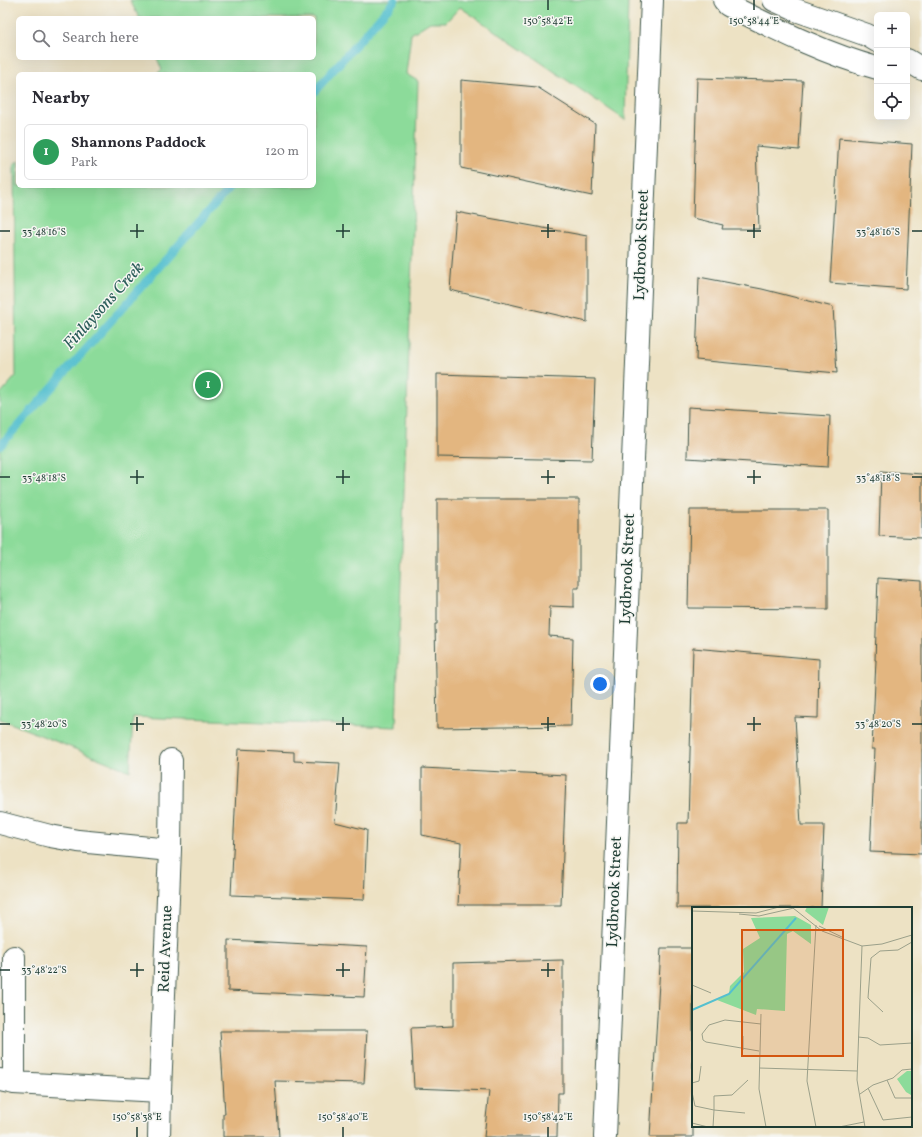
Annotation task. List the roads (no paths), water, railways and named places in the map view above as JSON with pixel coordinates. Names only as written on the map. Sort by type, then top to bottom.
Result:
[{"type":"street","name":"Lydbrook Street","points":[[605,1137],[652,0]]},
{"type":"street","points":[[724,0],[728,5],[771,26],[852,61],[874,67]]},
{"type":"street","points":[[774,0],[796,10],[867,35],[874,39]]},
{"type":"street","points":[[910,62],[922,69]]},
{"type":"street","points":[[910,78],[922,81]]},
{"type":"street","name":"Reid Avenue","points":[[160,1137],[160,1091],[170,850],[171,760]]},
{"type":"street","points":[[0,823],[50,836],[78,841],[170,850]]},
{"type":"street","points":[[14,957],[7,1081],[160,1091]]},
{"type":"waterway","name":"Finlaysons Creek","points":[[316,90],[395,0]]},
{"type":"waterway","name":"Finlaysons Creek","points":[[0,446],[229,188]]},
{"type":"place","name":"Shannons Paddock","points":[[208,385]]}]
